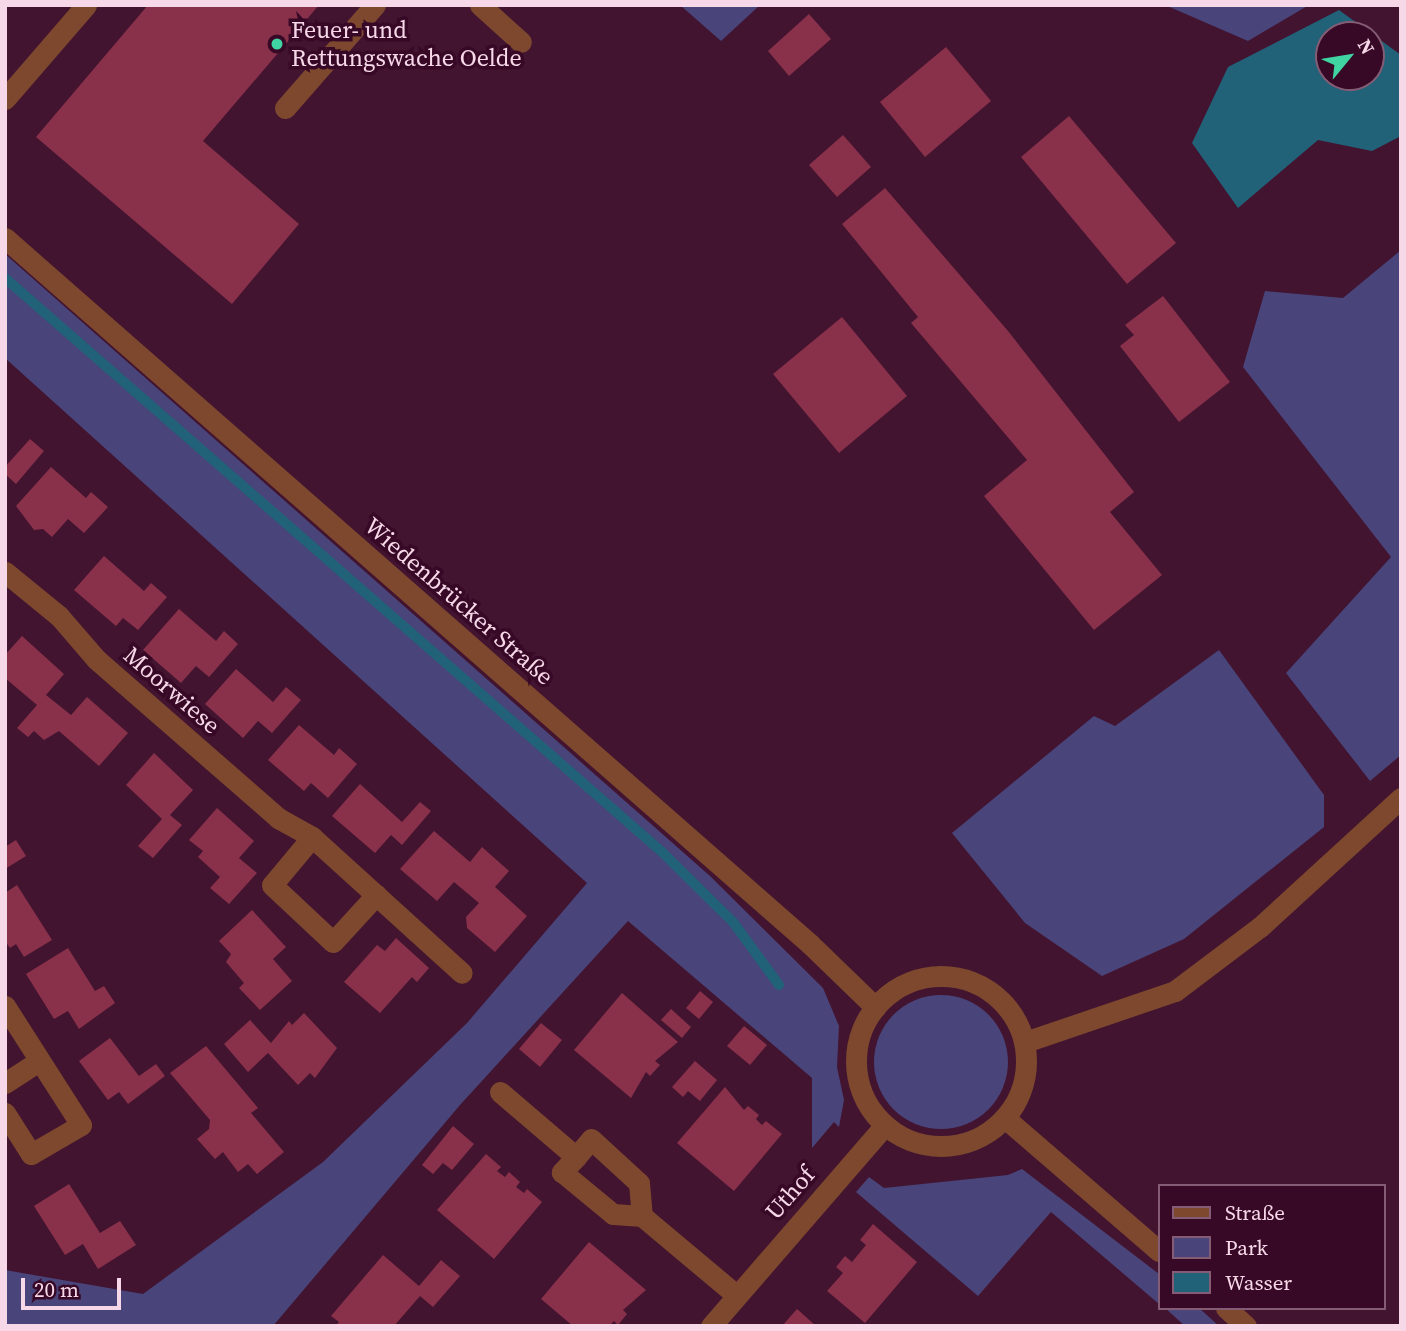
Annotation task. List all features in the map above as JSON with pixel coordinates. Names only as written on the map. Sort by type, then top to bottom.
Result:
[{"type":"street","points":[[5,99],[86,5]]},
{"type":"street","points":[[285,108],[375,5]]},
{"type":"street","points":[[480,5],[521,42]]},
{"type":"street","name":"Wiedenbrücker Straße","points":[[5,238],[810,944],[874,1007]]},
{"type":"street","name":"Moorwiese","points":[[5,572],[59,616],[96,659],[278,818],[312,837],[462,973]]},
{"type":"street","points":[[1025,1042],[1175,991],[1261,927],[1401,798]]},
{"type":"street","points":[[312,837],[272,885],[333,942],[376,895]]},
{"type":"street","points":[[954,976],[982,986],[1010,1010],[1025,1042],[1023,1089],[1006,1119],[972,1142],[947,1147],[918,1144],[884,1126],[863,1097],[855,1059],[862,1027],[874,1007],[891,991],[916,979],[954,976]]},
{"type":"street","points":[[5,1006],[81,1125],[31,1154],[5,1113]]},
{"type":"street","points":[[5,1083],[39,1061]]},
{"type":"street","points":[[500,1092],[576,1157]]},
{"type":"street","points":[[1006,1119],[1158,1250]]},
{"type":"street","name":"Uthof","points":[[711,1326],[884,1126]]},
{"type":"street","points":[[642,1216],[639,1183],[591,1139],[562,1172],[613,1214],[642,1216],[736,1295]]},
{"type":"street","points":[[1228,1310],[1246,1326]]},
{"type":"green space","points":[[680,5],[760,5],[721,41]]},
{"type":"green space","points":[[1165,5],[1309,5],[1248,41]]},
{"type":"green space","points":[[1401,250],[1401,755],[1370,781],[1286,673],[1391,557],[1243,367],[1265,291],[1343,298]]},
{"type":"green space","points":[[5,254],[710,876],[823,988],[839,1026],[837,1067],[844,1100],[839,1127],[834,1122],[812,1148],[812,1078],[628,921],[460,1105],[273,1326],[5,1326],[5,1270],[143,1294],[323,1162],[467,1023],[587,883],[5,358]]},
{"type":"green space","points":[[1219,650],[1324,795],[1324,827],[1184,939],[1102,976],[1025,923],[952,833],[1094,716],[1115,726]]},
{"type":"green space","points":[[941,995],[966,1001],[988,1015],[1002,1037],[1008,1062],[1002,1087],[988,1109],[966,1123],[941,1129],[916,1123],[894,1109],[880,1087],[874,1062],[880,1037],[894,1015],[916,1001]]},
{"type":"green space","points":[[1022,1169],[1158,1273],[1158,1303],[1051,1212],[978,1296],[856,1192],[869,1177],[884,1188],[1008,1175]]},
{"type":"green space","points":[[1167,1310],[1201,1310],[1219,1326],[1185,1326]]},
{"type":"water","points":[[1339,10],[1354,21],[1318,21]]},
{"type":"water","points":[[1315,22],[1315,91],[1385,91],[1385,43],[1401,55],[1401,136],[1372,151],[1318,140],[1238,208],[1192,143],[1228,67]]},
{"type":"building","points":[[148,5],[319,5],[203,141],[299,224],[232,304],[36,137]]},
{"type":"building","points":[[809,14],[831,39],[789,76],[768,51]]},
{"type":"building","points":[[946,47],[991,101],[925,157],[880,102]]},
{"type":"building","points":[[1069,116],[1176,243],[1127,284],[1021,157]]},
{"type":"building","points":[[843,135],[871,167],[837,197],[809,165]]},
{"type":"building","points":[[885,188],[1008,331],[1134,492],[1110,512],[1162,575],[1094,630],[984,496],[1027,460],[911,323],[918,317],[842,224]]},
{"type":"building","points":[[1163,296],[1230,382],[1179,422],[1120,346],[1134,335],[1125,325]]},
{"type":"building","points":[[842,317],[907,396],[839,453],[773,374]]},
{"type":"building","points":[[30,439],[44,451],[16,484],[5,474],[5,467]]},
{"type":"building","points":[[51,467],[86,498],[91,492],[108,507],[84,533],[68,519],[52,537],[43,529],[34,530],[16,506]]},
{"type":"building","points":[[104,556],[144,591],[151,583],[167,597],[138,630],[123,618],[116,626],[74,590]]},
{"type":"building","points":[[179,609],[216,641],[224,631],[238,644],[209,677],[196,666],[181,683],[143,650]]},
{"type":"building","points":[[22,636],[64,674],[46,695],[71,715],[87,697],[128,733],[99,766],[59,731],[44,740],[34,731],[28,737],[17,728],[37,705],[5,678],[5,655]]},
{"type":"building","points":[[236,669],[273,702],[286,687],[301,700],[272,733],[258,721],[243,738],[205,704]]},
{"type":"building","points":[[299,725],[334,755],[339,748],[357,764],[328,798],[311,783],[304,791],[268,760]]},
{"type":"building","points":[[154,753],[193,790],[170,815],[182,825],[153,858],[138,846],[162,819],[126,785]]},
{"type":"building","points":[[360,784],[402,822],[420,802],[431,811],[402,845],[391,835],[375,853],[332,816]]},
{"type":"building","points":[[217,808],[254,841],[239,858],[257,873],[229,904],[210,888],[220,877],[198,857],[203,851],[189,840]]},
{"type":"building","points":[[434,831],[470,862],[482,847],[509,871],[495,887],[527,916],[495,952],[467,928],[466,917],[479,903],[454,882],[437,901],[400,869]]},
{"type":"building","points":[[16,840],[26,856],[5,869],[5,847]]},
{"type":"building","points":[[17,885],[52,940],[24,957],[16,944],[10,948],[5,941],[5,893]]},
{"type":"building","points":[[252,910],[286,947],[273,959],[292,981],[260,1010],[239,988],[244,983],[226,962],[231,954],[219,941]]},
{"type":"building","points":[[396,938],[429,968],[417,982],[412,977],[380,1013],[344,982],[377,945],[385,951]]},
{"type":"building","points":[[68,948],[95,991],[104,986],[115,1003],[79,1029],[68,1011],[54,1019],[26,974]]},
{"type":"building","points":[[700,991],[713,1002],[699,1019],[686,1008]]},
{"type":"building","points":[[622,993],[678,1042],[655,1061],[660,1065],[650,1076],[646,1072],[631,1098],[574,1050]]},
{"type":"building","points":[[671,1009],[691,1027],[682,1038],[661,1020]]},
{"type":"building","points":[[304,1013],[337,1048],[315,1078],[310,1073],[298,1085],[268,1053],[248,1072],[224,1044],[250,1020],[271,1043],[289,1021],[292,1025]]},
{"type":"building","points":[[541,1023],[562,1040],[540,1067],[519,1049]]},
{"type":"building","points":[[744,1026],[767,1045],[750,1065],[727,1046]]},
{"type":"building","points":[[110,1038],[139,1076],[156,1064],[165,1076],[128,1104],[119,1092],[108,1100],[79,1061]]},
{"type":"building","points":[[206,1046],[258,1108],[251,1113],[284,1152],[257,1174],[248,1164],[238,1172],[223,1152],[215,1159],[197,1139],[209,1129],[210,1120],[170,1073]]},
{"type":"building","points":[[695,1061],[717,1080],[700,1101],[688,1091],[683,1097],[672,1087]]},
{"type":"building","points":[[725,1087],[744,1110],[748,1106],[759,1115],[756,1119],[762,1125],[766,1121],[782,1134],[734,1191],[677,1143]]},
{"type":"building","points":[[453,1126],[474,1144],[452,1170],[443,1163],[433,1174],[422,1165]]},
{"type":"building","points":[[486,1154],[501,1167],[497,1171],[505,1177],[509,1172],[520,1182],[516,1187],[524,1193],[527,1189],[542,1202],[494,1259],[437,1210]]},
{"type":"building","points":[[69,1184],[100,1233],[120,1221],[136,1245],[98,1269],[83,1244],[65,1255],[34,1206]]},
{"type":"building","points":[[873,1224],[917,1262],[865,1323],[827,1291],[843,1273],[836,1267],[845,1256],[852,1262],[866,1245],[860,1240]]},
{"type":"building","points":[[589,1242],[646,1290],[623,1310],[627,1314],[618,1325],[614,1321],[609,1326],[573,1326],[541,1299]]},
{"type":"building","points":[[383,1255],[419,1286],[441,1260],[460,1276],[433,1307],[420,1296],[394,1326],[336,1326],[339,1322],[331,1316]]},
{"type":"building","points":[[797,1309],[816,1326],[782,1326]]},
{"type":"waterway","points":[[5,278],[662,852],[733,922],[779,985]]},
{"type":"place","name":"Feuer- und Rettungswache Oelde","points":[[277,44]]}]
